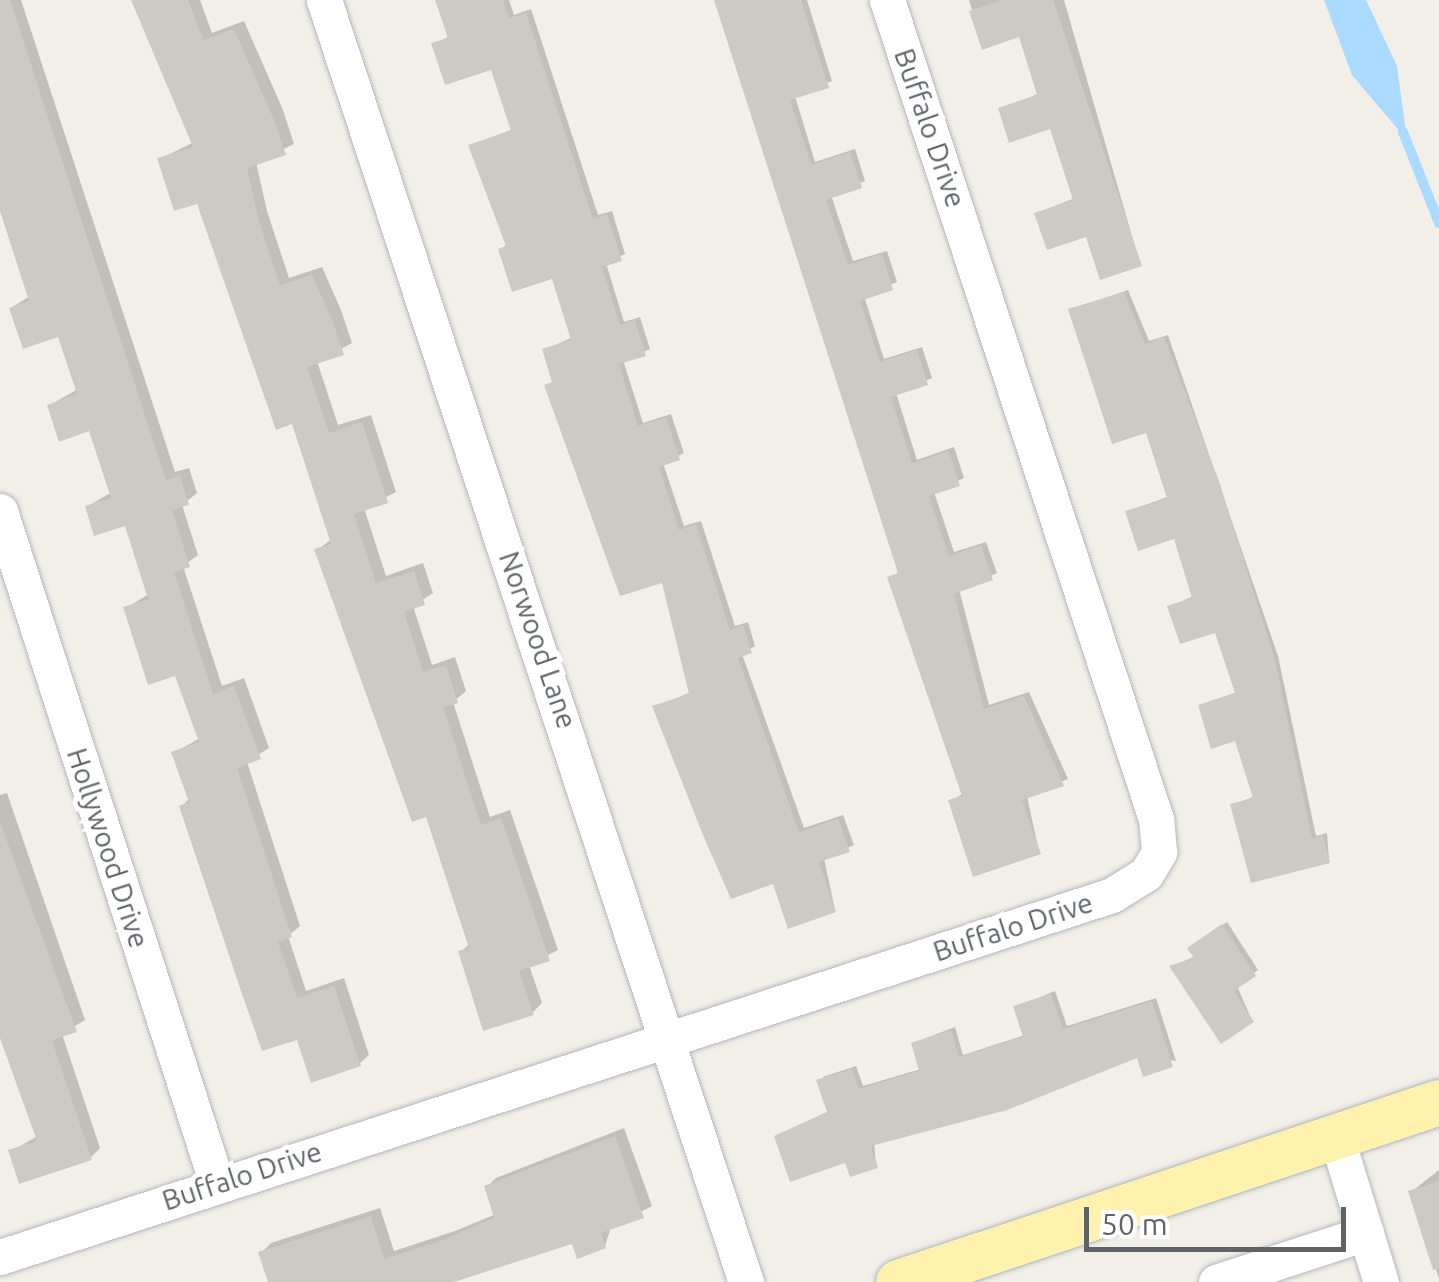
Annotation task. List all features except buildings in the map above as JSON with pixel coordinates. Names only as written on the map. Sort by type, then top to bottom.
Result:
[{"type":"main road","points":[[932,1276],[1439,1102]]},
{"type":"street","name":"Norwood Lane","points":[[324,0],[746,1282]]},
{"type":"street","name":"Buffalo Drive","points":[[0,1256],[1112,895],[1146,874],[1159,852],[1156,819],[887,0]]},
{"type":"street","name":"Hollywood Drive","points":[[0,511],[217,1184]]},
{"type":"street","points":[[1336,1136],[1382,1282]]},
{"type":"street","points":[[1216,1282],[1366,1234]]},
{"type":"water","points":[[1324,0],[1366,0],[1397,66],[1407,140],[1352,75]]},
{"type":"waterway","points":[[1403,132],[1439,223]]}]
